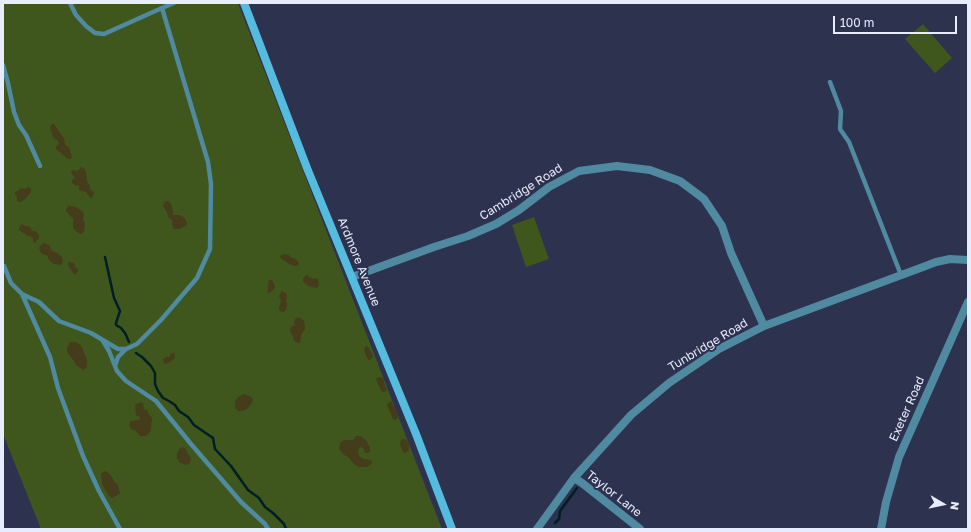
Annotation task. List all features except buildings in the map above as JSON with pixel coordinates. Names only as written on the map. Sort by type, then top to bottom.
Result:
[{"type":"street","name":"Ardmore Avenue","points":[[244,3],[302,153],[416,434],[452,529]]},
{"type":"street","name":"Cambridge Road","points":[[352,277],[468,236],[496,224],[520,210],[549,187],[580,171],[617,166],[650,170],[680,181],[704,199],[722,226],[731,253],[764,326]]},
{"type":"street","name":"Tunbridge Road","points":[[537,529],[574,478],[631,415],[669,383],[719,349],[764,326],[936,262],[950,259],[968,260]]},
{"type":"street","name":"Exeter Road","points":[[881,529],[886,502],[899,457],[968,302]]},
{"type":"street","name":"Taylor Lane","points":[[574,478],[640,529]]},
{"type":"lane","points":[[70,3],[76,15],[86,26],[95,33],[104,34],[174,3]]},
{"type":"lane","points":[[114,366],[118,357],[126,349],[136,344],[161,320],[197,278],[210,249],[211,184],[208,162],[162,8]]},
{"type":"lane","points":[[3,65],[16,118],[26,135],[40,166]]},
{"type":"lane","points":[[830,82],[841,111],[840,129],[849,142],[901,275]]},
{"type":"lane","points":[[4,266],[11,283],[22,294],[39,302],[59,321],[91,333],[118,350],[126,349]]},
{"type":"lane","points":[[22,294],[50,357],[58,388],[83,456],[120,529]]},
{"type":"lane","points":[[102,340],[109,351],[117,371],[126,381],[156,401],[241,502],[265,524],[268,529]]},
{"type":"green space","points":[[3,3],[77,3],[78,5],[82,3],[238,3],[442,529],[41,529],[3,434]]},
{"type":"green space","points":[[923,24],[952,58],[935,73],[905,39]]},
{"type":"green space","points":[[534,217],[549,259],[526,267],[512,225]]},
{"type":"sand","points":[[54,124],[64,138],[65,145],[69,147],[72,157],[71,159],[68,159],[56,149],[56,146],[59,144],[53,137],[50,127]]},
{"type":"sand","points":[[80,167],[84,168],[86,171],[90,189],[94,192],[91,199],[86,192],[79,190],[79,185],[76,186],[72,183],[72,180],[75,178],[71,171],[76,171],[80,169]]},
{"type":"sand","points":[[29,187],[31,192],[21,202],[18,202],[15,192],[20,188],[25,189]]},
{"type":"sand","points":[[166,201],[169,201],[172,206],[173,215],[180,215],[185,218],[187,224],[184,227],[174,229],[172,220],[168,217],[163,206]]},
{"type":"sand","points":[[68,206],[76,207],[84,214],[83,219],[85,224],[82,234],[73,228],[73,218],[66,211]]},
{"type":"sand","points":[[22,224],[30,227],[32,231],[35,231],[39,235],[35,243],[33,242],[33,238],[19,230]]},
{"type":"sand","points":[[45,243],[50,246],[51,250],[62,257],[63,262],[61,265],[54,264],[49,260],[47,255],[41,253],[39,248]]},
{"type":"sand","points":[[287,254],[291,258],[297,260],[299,264],[297,266],[289,264],[280,257],[281,255]]},
{"type":"sand","points":[[69,262],[74,263],[75,267],[78,269],[76,274],[74,274],[69,267]]},
{"type":"sand","points":[[306,275],[318,280],[319,285],[317,288],[308,286],[303,281],[303,278]]},
{"type":"sand","points":[[269,280],[272,280],[275,286],[270,293],[267,292]]},
{"type":"sand","points":[[282,291],[287,294],[287,306],[285,311],[282,312],[279,309],[281,301],[279,296]]},
{"type":"sand","points":[[299,317],[304,321],[305,329],[301,335],[300,343],[298,343],[294,341],[290,329],[292,326],[296,325],[294,323],[295,319]]},
{"type":"sand","points":[[70,342],[75,342],[81,345],[87,360],[87,366],[83,370],[75,364],[67,352]]},
{"type":"sand","points":[[366,346],[369,348],[373,356],[369,360],[364,349]]},
{"type":"sand","points":[[172,353],[174,353],[175,358],[165,364],[163,359],[169,357]]},
{"type":"sand","points":[[378,377],[383,378],[387,391],[381,391],[376,379]]},
{"type":"sand","points":[[244,394],[253,399],[252,403],[247,409],[238,411],[235,408],[235,401],[238,397]]},
{"type":"sand","points":[[391,401],[397,412],[398,418],[395,420],[393,419],[387,405]]},
{"type":"sand","points":[[141,402],[143,403],[144,409],[148,411],[152,418],[150,432],[146,436],[140,436],[136,431],[131,429],[129,424],[131,421],[140,419],[140,417],[136,415],[135,405]]},
{"type":"sand","points":[[356,436],[360,436],[366,440],[370,447],[370,452],[368,453],[365,453],[361,447],[358,451],[359,456],[364,459],[371,460],[372,463],[369,466],[359,467],[339,449],[340,443],[344,440],[353,440]]},
{"type":"sand","points":[[404,439],[409,443],[409,450],[405,453],[403,452],[400,444],[401,440]]},
{"type":"sand","points":[[183,447],[186,449],[191,460],[189,464],[186,465],[179,462],[177,458],[179,449]]},
{"type":"sand","points":[[105,471],[110,474],[118,485],[120,493],[112,498],[108,495],[102,484],[101,474]]},
{"type":"waterway","points":[[105,257],[114,298],[120,311],[116,325],[125,333],[129,342]]},
{"type":"waterway","points":[[136,353],[151,366],[155,373],[155,384],[163,398],[175,405],[179,411],[188,417],[194,425],[213,438],[215,449],[231,466],[248,490],[259,498],[265,507],[284,524],[286,529]]},
{"type":"waterway","points":[[555,523],[559,519],[560,511],[577,488]]}]
